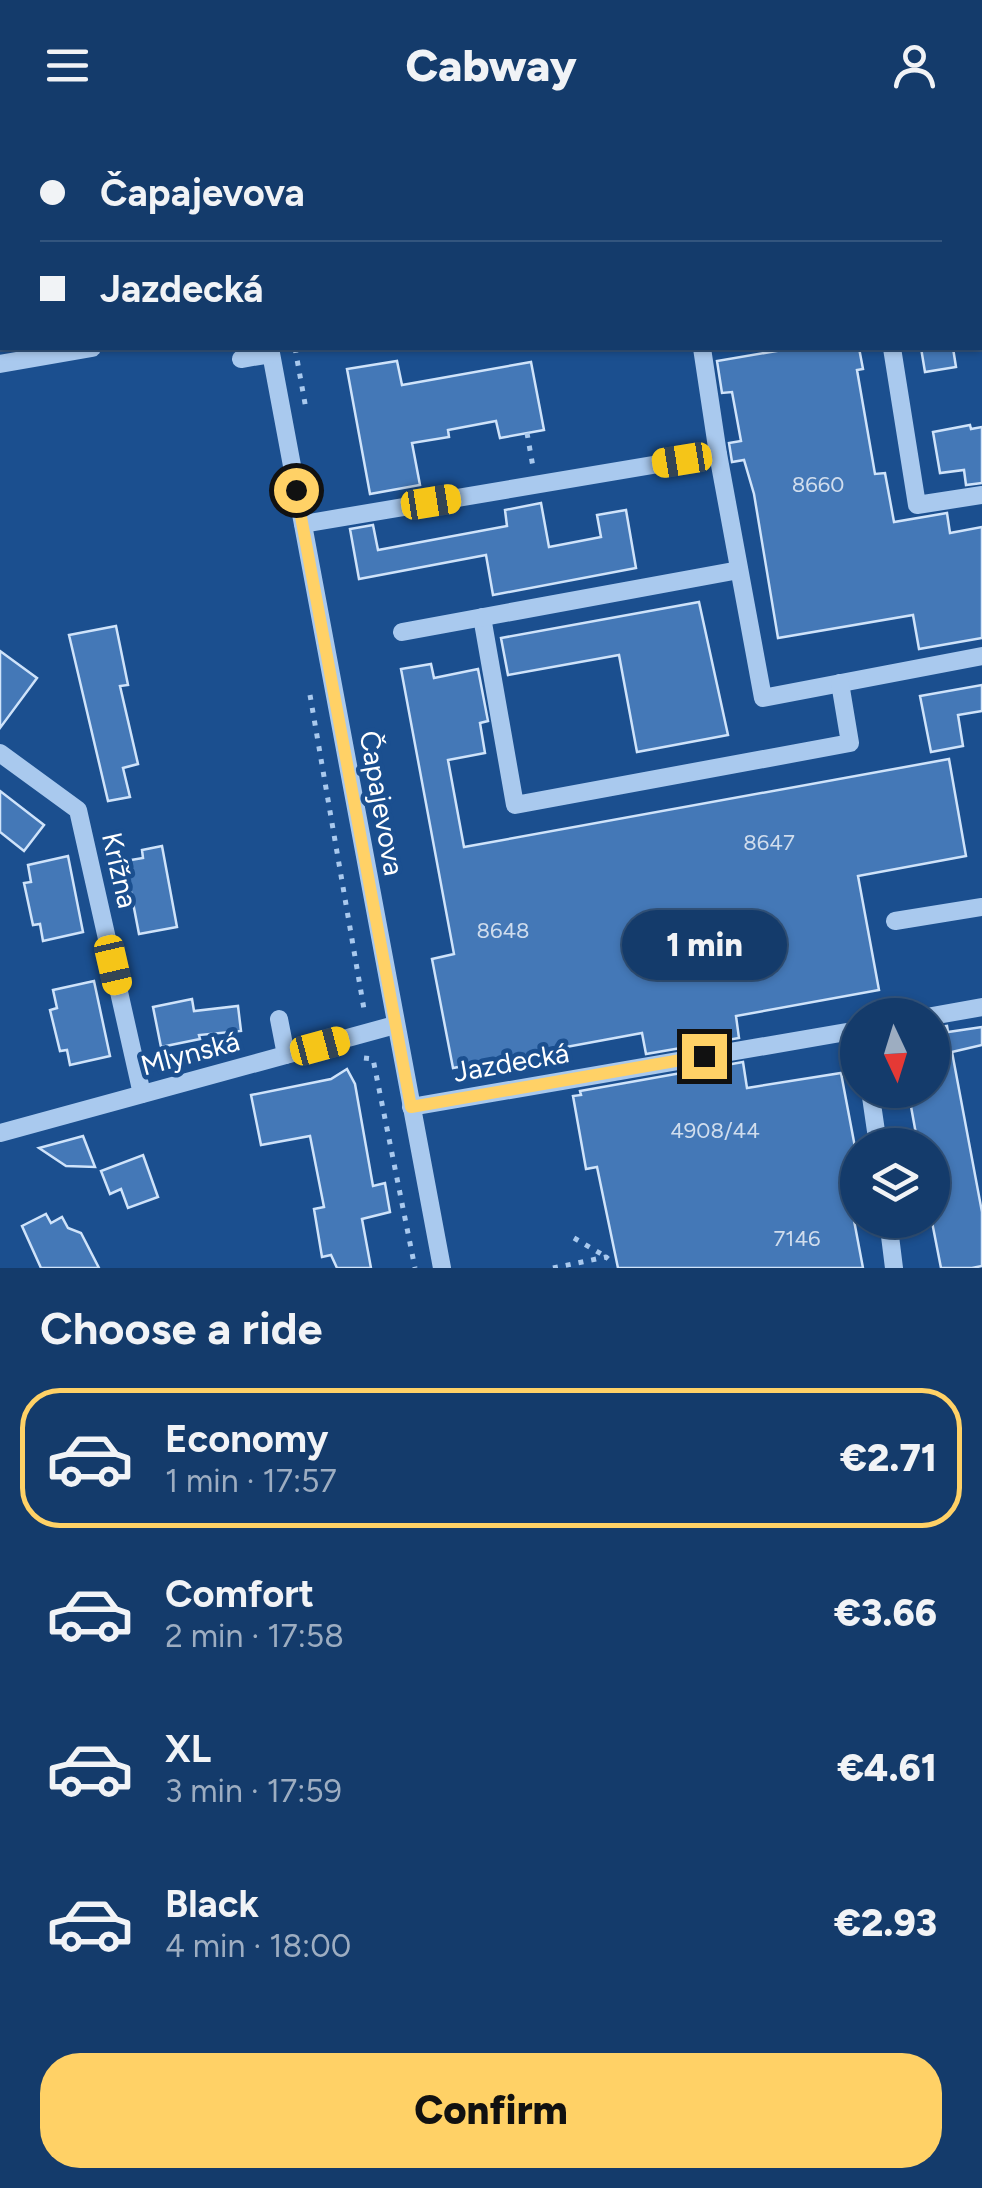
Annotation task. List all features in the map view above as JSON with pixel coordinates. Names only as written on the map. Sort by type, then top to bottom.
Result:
[{"type":"street","points":[[0,364],[80,350]]},
{"type":"street","points":[[242,359],[271,350]]},
{"type":"street","name":"Čapajevova","points":[[271,350],[442,1268]]},
{"type":"street","points":[[702,350],[762,698],[982,656]]},
{"type":"street","points":[[892,350],[917,505],[982,495]]},
{"type":"street","points":[[303,524],[718,454]]},
{"type":"street","points":[[402,632],[740,570]]},
{"type":"street","points":[[482,617],[515,804],[850,743],[840,683]]},
{"type":"street","name":"Krížna","points":[[0,754],[78,810],[142,1094]]},
{"type":"street","points":[[895,921],[982,907]]},
{"type":"street","points":[[950,1013],[982,1007]]},
{"type":"street","points":[[279,1019],[286,1055]]},
{"type":"street","name":"Mlynská","points":[[0,1133],[395,1025]]},
{"type":"street","name":"Jazdecká","points":[[411,1107],[840,1033]]},
{"type":"street","points":[[890,1238],[894,1268]]},
{"type":"path","points":[[527,433],[536,485]]},
{"type":"path","points":[[308,687],[373,1060],[415,1268]]},
{"type":"path","points":[[350,1055],[373,1060]]},
{"type":"path","points":[[574,1238],[614,1263]]},
{"type":"path","points":[[553,1268],[606,1257]]},
{"type":"building","points":[[782,350],[859,350],[863,369],[857,370],[875,474],[885,473],[894,522],[947,513],[950,533],[982,527],[982,638],[919,649],[913,615],[778,638],[754,494],[744,460],[732,462],[729,443],[741,441],[732,392],[722,393],[717,361]]},
{"type":"building","points":[[921,350],[953,350],[956,367],[925,372]]},
{"type":"building","points":[[397,361],[402,385],[531,362],[544,430],[500,438],[496,421],[448,430],[449,437],[412,443],[420,485],[370,494],[347,369]]},
{"type":"building","points":[[970,425],[971,429],[982,427],[982,483],[966,485],[964,470],[940,473],[933,432]]},
{"type":"building","points":[[541,503],[549,547],[601,537],[597,515],[626,510],[636,568],[493,595],[486,555],[359,579],[350,529],[373,525],[378,550],[507,526],[505,510]]},
{"type":"building","points":[[699,602],[728,735],[637,752],[619,655],[508,675],[501,638]]},
{"type":"building","points":[[116,626],[128,685],[120,686],[138,764],[123,768],[130,797],[108,801],[69,635]]},
{"type":"building","points":[[0,651],[37,678],[0,728]]},
{"type":"building","points":[[431,664],[434,678],[478,669],[488,721],[480,723],[485,753],[448,760],[464,847],[949,759],[966,856],[858,876],[879,990],[736,1016],[739,1038],[646,1054],[642,1033],[453,1068],[432,959],[454,954],[401,669]]},
{"type":"building","points":[[982,685],[982,711],[958,715],[963,746],[931,752],[920,696]]},
{"type":"building","points":[[0,791],[44,825],[24,851],[0,832]]},
{"type":"building","points":[[162,846],[177,927],[139,934],[125,861],[143,858],[142,850]]},
{"type":"building","points":[[68,856],[83,932],[43,941],[40,924],[33,925],[24,883],[31,882],[28,865]]},
{"type":"building","points":[[94,981],[110,1056],[70,1065],[67,1050],[60,1051],[50,1010],[57,1008],[53,990]]},
{"type":"building","points":[[192,999],[194,1011],[238,1006],[241,1031],[199,1035],[200,1039],[161,1047],[153,1007]]},
{"type":"building","points":[[982,1027],[982,1045],[952,1052],[982,1212],[982,1266],[941,1268],[935,1238],[950,1238],[950,1128],[915,1128],[911,1108],[950,1108],[950,1032]]},
{"type":"building","points":[[743,1062],[747,1088],[840,1073],[840,1108],[848,1108],[851,1128],[840,1128],[840,1238],[857,1238],[863,1268],[618,1268],[597,1167],[586,1169],[573,1096],[581,1095],[580,1091]]},
{"type":"building","points":[[347,1069],[355,1084],[373,1186],[385,1183],[390,1212],[362,1219],[371,1268],[337,1268],[331,1255],[322,1257],[314,1209],[324,1207],[310,1136],[261,1145],[251,1095],[331,1079]]},
{"type":"building","points":[[83,1136],[95,1167],[66,1166],[39,1148]]},
{"type":"building","points":[[143,1155],[158,1197],[128,1208],[121,1189],[110,1194],[101,1171]]},
{"type":"building","points":[[46,1214],[51,1223],[62,1217],[68,1228],[81,1233],[99,1268],[41,1268],[22,1226]]},
{"type":"route","points":[[296,490],[411,1107],[704,1056]]}]
